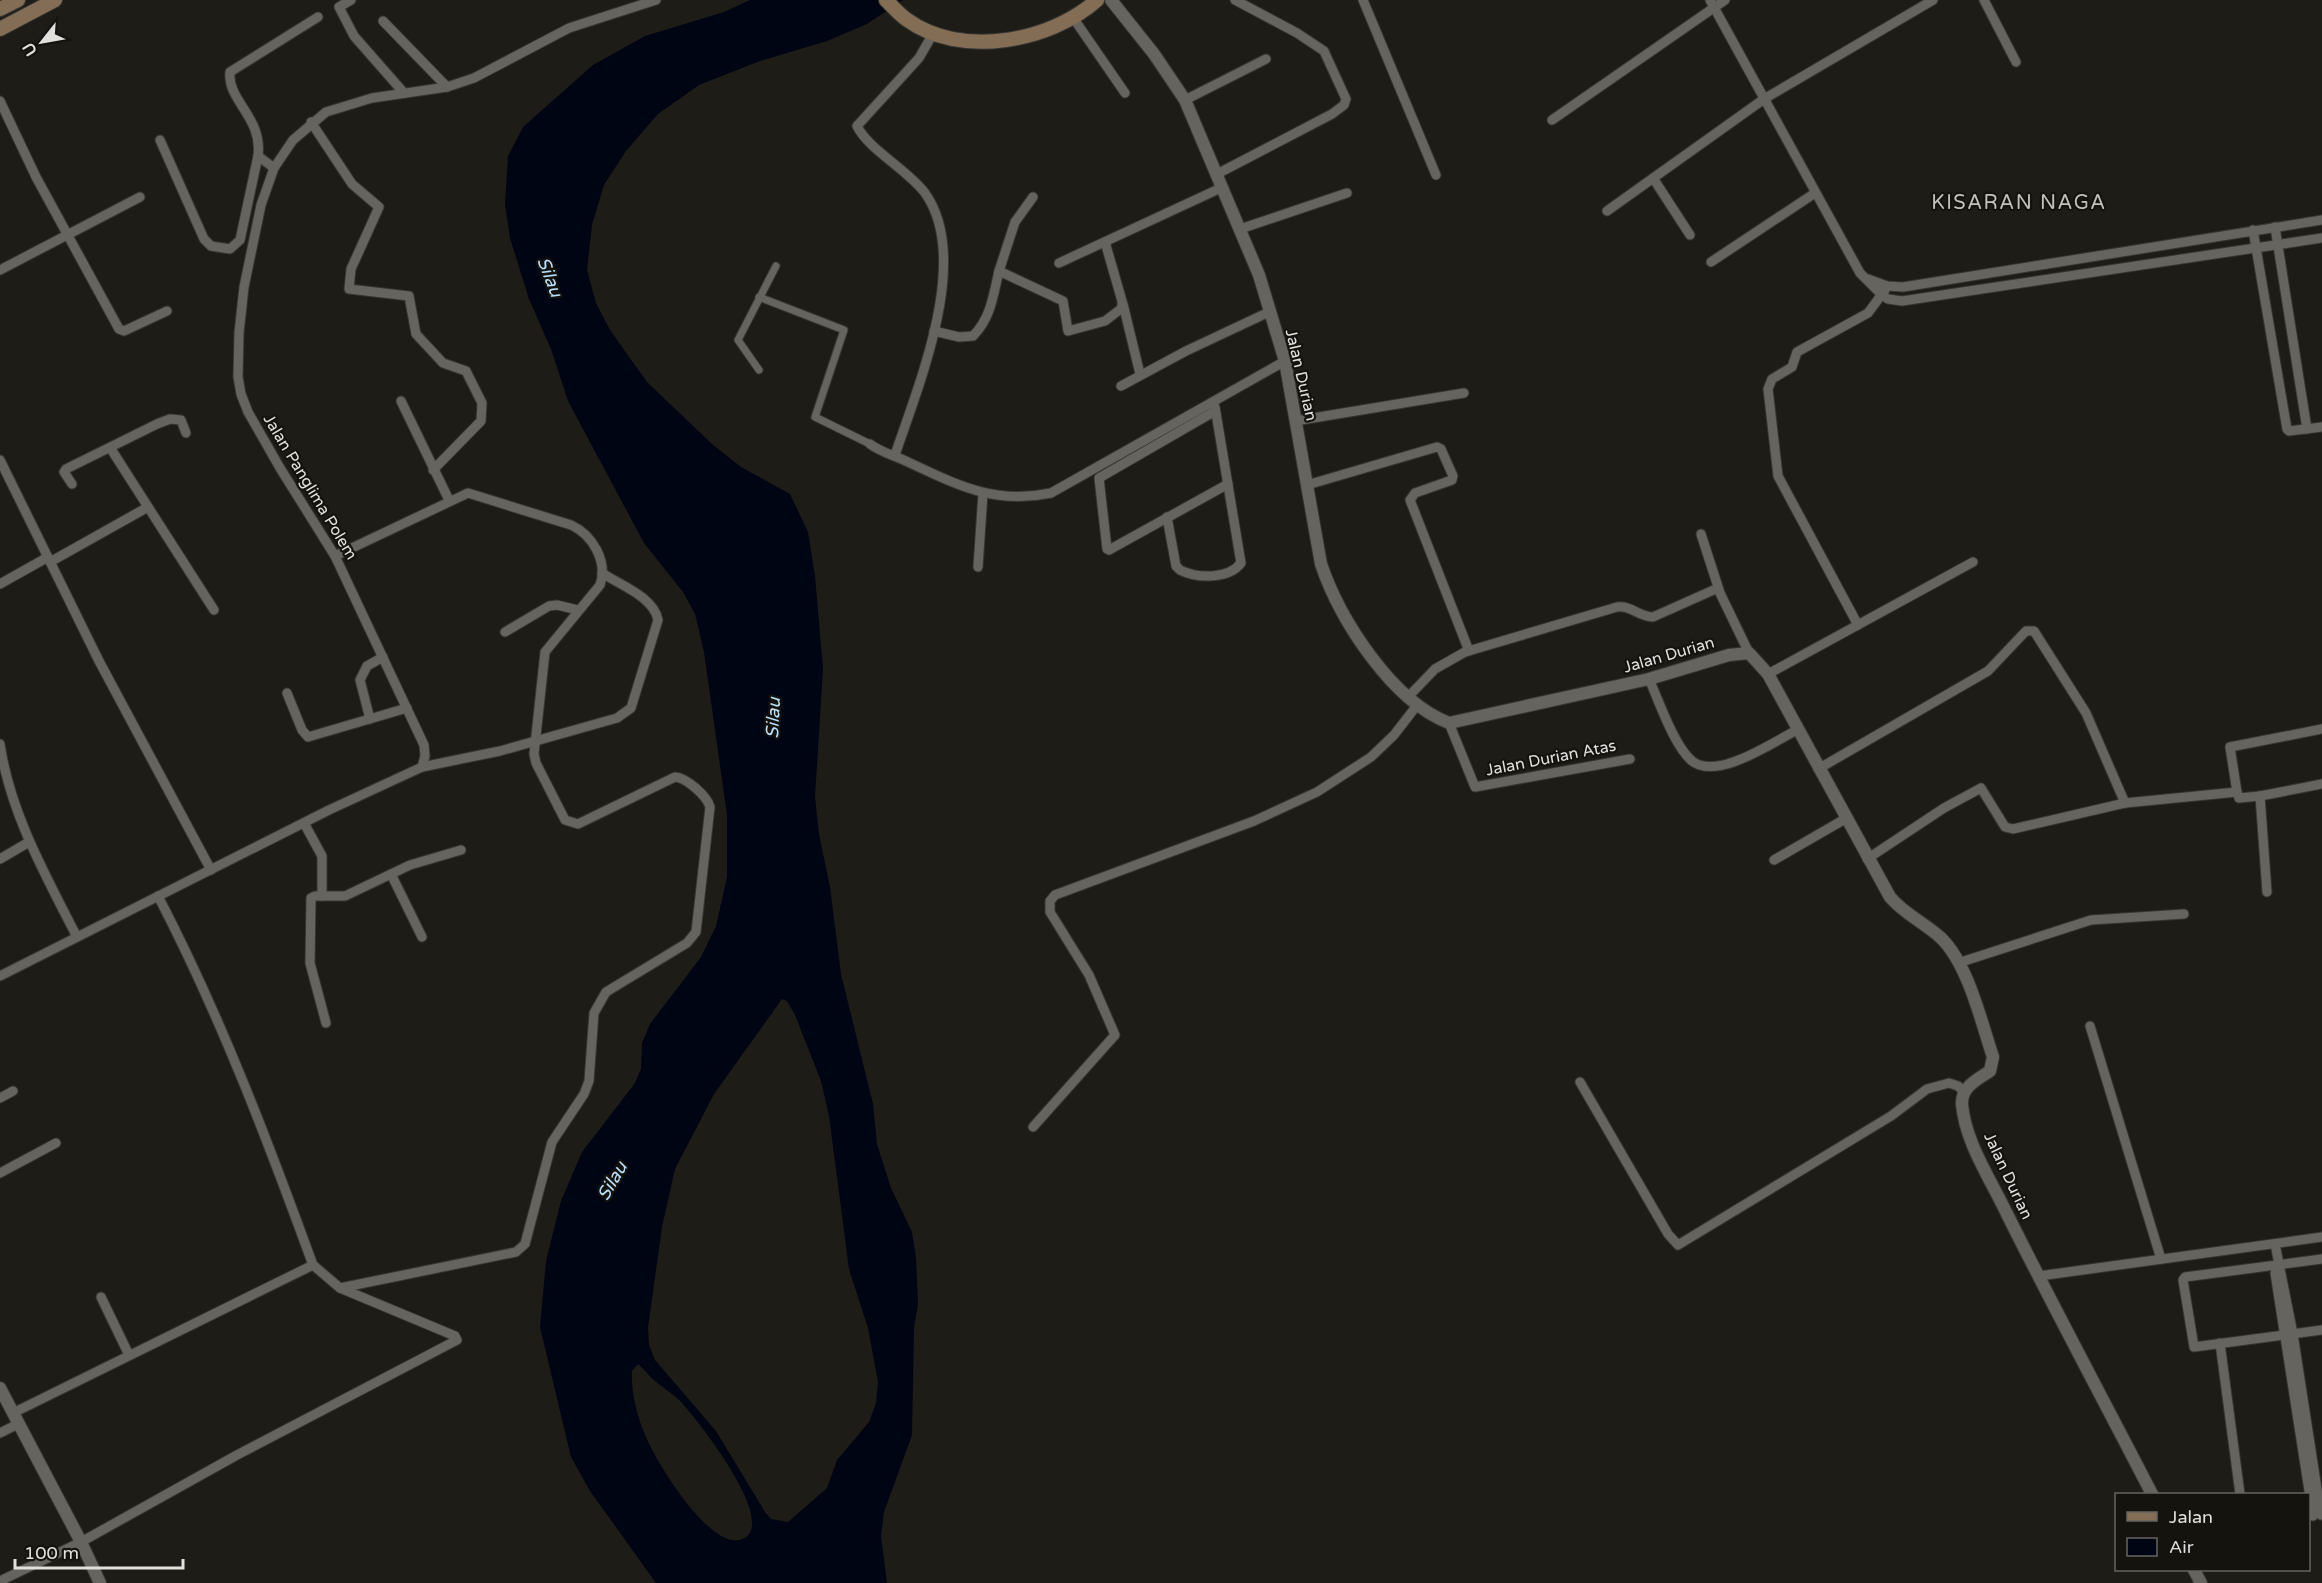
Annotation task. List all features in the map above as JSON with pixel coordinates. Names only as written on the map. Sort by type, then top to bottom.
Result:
[{"type":"main road","points":[[0,9],[18,0]]},
{"type":"main road","points":[[0,29],[55,0]]},
{"type":"main road","points":[[886,0],[907,20],[934,32],[965,40],[1019,38],[1043,33],[1074,19],[1097,0]]},
{"type":"street","points":[[351,0],[339,7],[354,36],[404,93]]},
{"type":"street","name":"Jalan Panglima Polem","points":[[422,767],[425,756],[424,745],[335,556],[248,412],[238,376],[244,287],[261,204],[274,168],[292,140],[326,111],[348,104],[447,87],[502,65],[569,28],[656,0]]},
{"type":"street","name":"Jalan Durian","points":[[1111,0],[1154,54],[1185,100],[1259,275],[1285,361],[1321,564],[1331,592],[1378,669],[1431,716],[1449,723],[1649,680],[1729,655],[1749,653]]},
{"type":"street","points":[[1217,174],[1332,114],[1344,105],[1346,99],[1324,51],[1297,33],[1235,0]]},
{"type":"street","points":[[1363,0],[1436,175]]},
{"type":"street","points":[[1552,120],[1712,3],[1725,0]]},
{"type":"street","points":[[1607,211],[1764,99],[1933,0]]},
{"type":"street","points":[[1984,0],[2016,62]]},
{"type":"street","points":[[1712,3],[1863,278],[1888,299],[1902,301],[2322,238]]},
{"type":"street","points":[[160,140],[204,238],[211,246],[230,249],[240,240],[258,156],[258,132],[234,90],[230,72],[318,17]]},
{"type":"street","points":[[1074,19],[1125,93]]},
{"type":"street","points":[[383,21],[447,87]]},
{"type":"street","points":[[895,455],[930,352],[944,260],[940,221],[924,192],[857,126],[919,58],[934,32]]},
{"type":"street","points":[[1185,100],[1266,59]]},
{"type":"street","points":[[0,101],[36,177],[121,331],[167,311]]},
{"type":"street","points":[[311,122],[352,184],[379,207],[351,269],[348,288],[409,296],[416,334],[443,363],[466,371],[482,403],[481,421],[433,471]]},
{"type":"street","points":[[258,156],[274,168]]},
{"type":"street","points":[[1653,178],[1690,235]]},
{"type":"street","points":[[1059,263],[1223,187]]},
{"type":"street","points":[[1240,229],[1347,193]]},
{"type":"street","points":[[1710,262],[1815,193]]},
{"type":"street","points":[[0,270],[140,197]]},
{"type":"street","points":[[934,331],[959,337],[973,336],[984,325],[991,309],[999,271],[1015,222],[1033,198]]},
{"type":"street","points":[[1863,278],[1887,286],[1903,287],[2322,220]]},
{"type":"street","points":[[2275,227],[2307,429]]},
{"type":"street","points":[[2253,230],[2287,429],[2289,431],[2322,427]]},
{"type":"street","points":[[1105,242],[1140,374]]},
{"type":"street","points":[[759,370],[738,340],[777,266]]},
{"type":"street","points":[[999,271],[1063,300],[1068,331],[1105,321],[1122,308],[1122,301]]},
{"type":"street","points":[[1858,625],[1778,476],[1768,388],[1772,379],[1792,367],[1797,352],[1869,313],[1887,286]]},
{"type":"street","points":[[759,297],[844,330],[815,417],[967,489],[1008,498],[1051,494],[1214,406]]},
{"type":"street","points":[[1121,386],[1140,374],[1269,312]]},
{"type":"street","points":[[1228,484],[1108,550],[1100,478],[1285,361]]},
{"type":"street","points":[[1295,421],[1464,393]]},
{"type":"street","points":[[401,401],[449,500]]},
{"type":"street","points":[[1167,517],[1176,566],[1180,570],[1222,575],[1233,570],[1241,562],[1214,406]]},
{"type":"street","points":[[72,484],[65,470],[170,419],[181,420],[186,433]]},
{"type":"street","points":[[1307,485],[1437,447],[1441,449],[1453,476],[1452,480],[1415,493],[1410,500],[1469,651]]},
{"type":"street","points":[[111,449],[214,610]]},
{"type":"street","points":[[0,460],[99,661],[211,870]]},
{"type":"street","points":[[978,567],[983,492]]},
{"type":"street","points":[[335,556],[449,500],[468,493],[578,528],[592,542],[600,558],[602,573],[600,585],[545,652],[536,740],[536,763],[568,822],[578,824],[675,777],[684,779],[708,801],[710,807],[696,932],[687,943],[606,992],[597,1004],[589,1081],[584,1094],[552,1142],[522,1248],[516,1252],[340,1288]]},
{"type":"street","points":[[0,584],[148,507]]},
{"type":"street","points":[[1580,1082],[1668,1234],[1678,1245],[1891,1116],[1926,1089],[1949,1083],[1958,1086],[1964,1092],[1971,1084],[1990,1071],[1993,1057],[1958,963],[1941,938],[1897,905],[1867,859],[1768,674],[1749,653],[1718,588],[1701,534]]},
{"type":"street","points":[[1768,674],[1973,562]]},
{"type":"street","points":[[0,976],[304,822],[422,767],[500,751],[617,718],[631,708],[658,620],[657,613],[650,603],[602,573]]},
{"type":"street","points":[[1033,1127],[1115,1035],[1089,975],[1050,912],[1050,901],[1055,895],[1254,821],[1317,792],[1371,757],[1394,735],[1435,669],[1469,651],[1617,607],[1631,608],[1653,617],[1718,588]]},
{"type":"street","points":[[506,632],[549,606],[557,604],[578,610]]},
{"type":"street","points":[[1818,769],[1988,671],[2026,631],[2034,631],[2086,713],[2125,803]]},
{"type":"street","points":[[370,719],[360,680],[367,666],[383,657]]},
{"type":"street","points":[[1649,680],[1681,748],[1691,760],[1702,766],[1726,765],[1797,730]]},
{"type":"street","points":[[287,693],[302,730],[308,737],[407,708]]},
{"type":"street","name":"Jalan Durian Atas","points":[[1449,723],[1475,786],[1630,759]]},
{"type":"street","points":[[2322,729],[2230,747],[2239,798],[2322,784]]},
{"type":"street","points":[[0,744],[3,765],[29,842],[77,937]]},
{"type":"street","points":[[1867,859],[1944,808],[1981,788],[2004,827],[2008,829],[2125,803],[2237,792]]},
{"type":"street","points":[[2260,796],[2267,892]]},
{"type":"street","points":[[1774,860],[1845,819]]},
{"type":"street","points":[[304,822],[322,856],[322,896]]},
{"type":"street","points":[[0,859],[29,842]]},
{"type":"street","points":[[326,1023],[310,963],[310,900],[315,896],[349,895],[410,865],[461,850]]},
{"type":"street","points":[[391,874],[422,937]]},
{"type":"street","points":[[0,1581],[81,1542],[237,1455],[458,1340],[455,1336],[340,1288],[313,1265],[231,1049],[195,968],[158,896]]},
{"type":"street","points":[[1958,963],[2091,920],[2184,914]]},
{"type":"street","points":[[2090,1026],[2161,1260]]},
{"type":"street","points":[[0,1098],[13,1091]]},
{"type":"street","name":"Jalan Durian","points":[[1964,1092],[1962,1103],[1976,1150],[2151,1493]]},
{"type":"street","points":[[0,1173],[56,1143]]},
{"type":"street","points":[[2039,1276],[2322,1238]]},
{"type":"street","points":[[2275,1244],[2278,1265],[2283,1273],[2289,1334],[2316,1516]]},
{"type":"street","points":[[2322,1259],[2183,1279],[2193,1346],[2322,1330]]},
{"type":"street","points":[[0,1433],[16,1418],[129,1355],[313,1265]]},
{"type":"street","points":[[101,1297],[129,1355]]},
{"type":"street","points":[[2220,1343],[2240,1493]]},
{"type":"street","points":[[0,1388],[81,1542],[100,1583]]},
{"type":"water","name":"Silau","points":[[750,0],[903,0],[867,24],[827,41],[760,61],[699,85],[658,114],[626,151],[604,185],[592,225],[587,270],[596,303],[610,330],[647,382],[712,444],[741,467],[790,494],[808,532],[815,576],[823,669],[815,797],[819,834],[830,887],[841,974],[873,1104],[877,1144],[891,1188],[912,1232],[916,1258],[918,1304],[914,1328],[912,1435],[884,1512],[881,1536],[887,1583],[656,1583],[590,1491],[571,1457],[540,1327],[546,1261],[561,1201],[582,1152],[635,1083],[641,1069],[642,1043],[650,1024],[701,957],[716,926],[727,877],[727,815],[704,652],[695,614],[683,592],[644,543],[568,401],[551,349],[529,299],[510,238],[505,205],[508,156],[523,127],[593,65],[645,36],[724,12]],"holes":[[[782,999],[787,1001],[795,1015],[821,1081],[829,1116],[849,1269],[868,1328],[878,1382],[876,1403],[869,1422],[837,1460],[827,1488],[788,1522],[771,1519],[765,1512],[716,1431],[655,1360],[649,1345],[648,1328],[662,1227],[675,1169],[714,1094]],[[638,1364],[682,1403],[731,1469],[750,1510],[752,1526],[746,1537],[733,1540],[719,1534],[703,1522],[673,1485],[661,1466],[646,1437],[635,1404],[632,1371]]]},
{"type":"district","name":"KISARAN NAGA","points":[[2019,203]]}]
